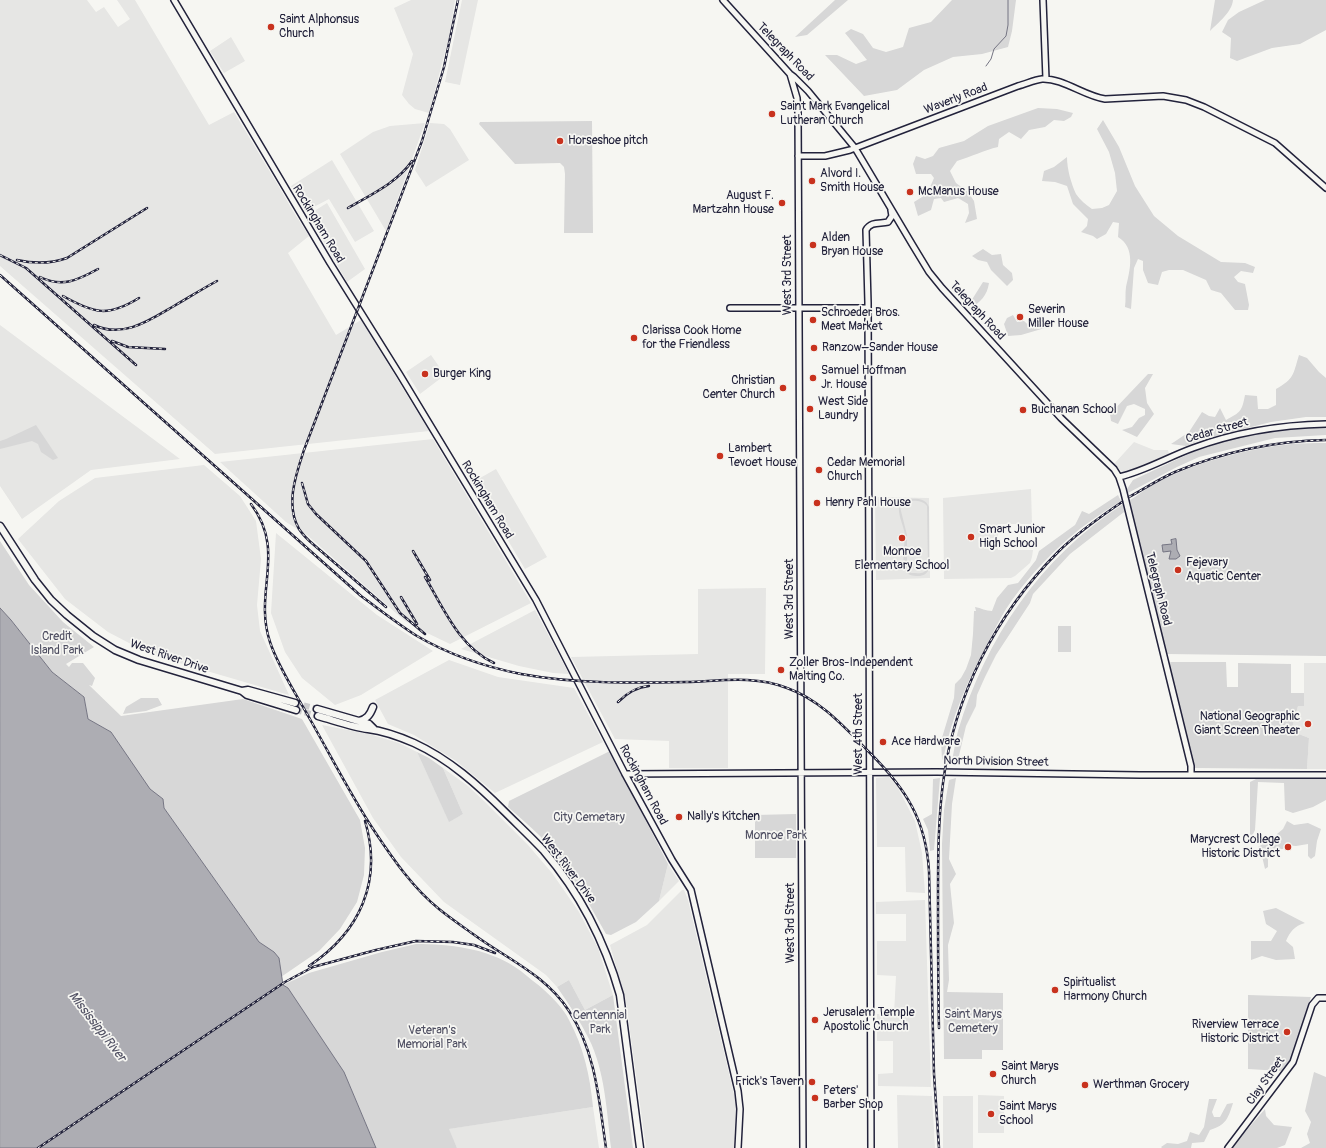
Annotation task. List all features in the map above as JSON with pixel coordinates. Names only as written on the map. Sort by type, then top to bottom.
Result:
[{"type":"main road","name":"West River Drive","points":[[0,526],[35,580],[51,600],[93,636],[115,650],[139,660],[242,691],[247,695],[296,710]]},
{"type":"main road","name":"West River Drive","points":[[242,691],[248,690],[295,703]]},
{"type":"main road","points":[[359,721],[368,717],[373,707]]},
{"type":"main road","name":"West River Drive","points":[[317,709],[369,724],[374,729]]},
{"type":"main road","name":"West River Drive","points":[[318,716],[368,729],[374,729],[412,742],[454,766],[496,803],[544,852],[570,886],[582,904],[600,938],[614,972],[620,995],[640,1148]]},
{"type":"street","name":"Rockingham Road","points":[[174,0],[327,258],[400,375],[536,600],[625,774],[669,854],[691,890],[739,1099],[738,1148]]},
{"type":"street","name":"Telegraph Road","points":[[723,0],[790,74],[808,91],[855,148],[929,272],[954,303],[996,346],[1061,418],[1100,454],[1119,477],[1191,766],[1191,774]]},
{"type":"street","points":[[1043,0],[1046,79],[1062,83],[1097,98],[1104,99],[1163,96],[1186,100],[1210,110],[1275,143],[1326,188]]},
{"type":"street","name":"West 3rd Street","points":[[790,74],[797,98],[798,156],[803,1148]]},
{"type":"street","name":"Waverly Road","points":[[798,156],[831,155],[855,148],[1018,86],[1036,80],[1046,79]]},
{"type":"street","points":[[797,98],[802,91],[808,91]]},
{"type":"street","points":[[891,210],[892,216],[888,222],[900,224]]},
{"type":"street","name":"West 4th Street","points":[[871,1148],[866,230],[868,226],[875,223],[888,222]]},
{"type":"street","points":[[730,308],[867,308]]},
{"type":"street","name":"Cedar Street","points":[[1119,477],[1138,471],[1194,447],[1240,434],[1289,426],[1326,424]]},
{"type":"street","name":"North Division Street","points":[[625,774],[978,772],[1326,775]]},
{"type":"street","name":"Clay Street","points":[[1228,1148],[1293,1062],[1312,1005],[1318,998],[1326,998]]},
{"type":"shaded area","points":[[0,0],[87,0],[96,12],[104,7],[118,27],[130,19],[117,0],[135,0],[209,125],[234,112],[309,236],[288,253],[336,335],[361,320],[429,431],[215,454],[0,266]]},
{"type":"shaded area","points":[[411,0],[455,0],[449,37],[429,113],[415,109],[402,95],[413,54],[394,8]]},
{"type":"shaded area","points":[[462,0],[478,0],[460,85],[445,82]]},
{"type":"shaded area","points":[[231,37],[245,61],[224,73],[210,51]]},
{"type":"shaded area","points":[[425,123],[386,231],[340,154],[373,132],[390,126]]},
{"type":"shaded area","points":[[430,123],[444,124],[450,129],[469,160],[426,187],[415,170]]},
{"type":"shaded area","points":[[332,160],[374,231],[355,242],[329,199],[306,211],[291,186]]},
{"type":"shaded area","points":[[327,203],[365,269],[347,282],[308,215]]},
{"type":"shaded area","points":[[0,325],[180,459],[91,470],[22,519],[0,486]]},
{"type":"shaded area","points":[[431,355],[445,375],[420,394],[406,372]]},
{"type":"shaded area","points":[[433,439],[531,603],[450,644],[405,621],[307,535],[286,522],[220,462]]},
{"type":"shaded area","points":[[1134,442],[1154,450],[1168,450],[1169,454],[1123,473],[1114,464]]},
{"type":"shaded area","points":[[204,465],[240,496],[256,521],[261,559],[257,605],[260,631],[289,695],[152,655],[108,632],[65,599],[18,539],[59,501],[95,478]]},
{"type":"shaded area","points":[[496,469],[547,557],[525,569],[473,482]]},
{"type":"shaded area","name":"Smart Junior High School","points":[[1031,489],[1032,524],[998,524],[998,550],[1033,550],[1030,563],[1011,578],[944,579],[943,498]]},
{"type":"shaded area","name":"Monroe Elementary School","points":[[875,497],[929,498],[930,578],[876,580]]},
{"type":"shaded area","points":[[276,533],[377,615],[433,651],[361,695],[335,705],[302,678],[285,652],[271,613]]},
{"type":"shaded area","points":[[766,588],[765,674],[728,674],[728,768],[669,768],[669,741],[615,739],[571,657],[698,654],[698,589]]},
{"type":"shaded area","points":[[535,610],[569,674],[553,673],[519,666],[461,649]]},
{"type":"shaded area","points":[[449,660],[498,677],[574,688],[603,742],[495,793],[456,761],[414,735],[388,724],[375,700]]},
{"type":"shaded area","points":[[1304,663],[1326,663],[1326,769],[1307,769],[1309,738],[1296,733],[1293,724],[1298,706],[1304,705]]},
{"type":"shaded area","points":[[322,725],[369,734],[399,743],[417,752],[449,821],[463,814],[443,768],[468,786],[528,845],[552,873],[579,912],[598,948],[613,995],[585,1010],[569,980],[557,987],[546,975],[444,902],[401,857],[373,818]]},
{"type":"shaded area","points":[[889,777],[897,786],[915,821],[922,853],[925,893],[906,892],[905,847],[877,847],[876,778]]},
{"type":"shaded area","points":[[668,864],[679,881],[659,901]]},
{"type":"shaded area","points":[[682,890],[684,890],[688,900],[736,1103],[734,1148],[646,1148],[626,1002],[610,945],[647,925]]},
{"type":"shaded area","points":[[925,900],[931,1087],[878,1086],[878,1074],[893,1073],[893,1041],[877,1041],[877,1014],[894,1014],[896,976],[877,975],[877,941],[906,941],[906,914],[876,914],[876,902]]},
{"type":"shaded area","points":[[897,1095],[932,1096],[935,1148],[898,1148]]},
{"type":"shaded area","name":"Saint Marys School","points":[[978,1095],[1004,1096],[1004,1133],[978,1133]]},
{"type":"shaded area","points":[[943,1096],[973,1096],[973,1148],[943,1148]]},
{"type":"shaded area","points":[[593,1107],[599,1148],[457,1148],[448,1129]]},
{"type":"green space","points":[[835,0],[848,0],[807,35],[795,37]]},
{"type":"green space","points":[[952,0],[1016,0],[1012,31],[1008,47],[982,54],[953,57],[924,70],[897,90],[864,96],[825,55],[837,55],[856,64],[867,60],[845,33],[851,29],[863,34],[873,48],[886,52],[903,47],[909,28],[931,22]]},
{"type":"green space","points":[[1215,0],[1233,0],[1230,9],[1221,21],[1210,31]]},
{"type":"green space","points":[[1265,0],[1326,0],[1326,30],[1300,44],[1272,48],[1237,61],[1230,58],[1231,38],[1222,32],[1228,20],[1239,12]]},
{"type":"green space","points":[[1038,108],[1057,109],[1073,113],[1071,117],[1064,121],[1054,120],[1045,127],[1029,130],[1021,139],[1009,132],[999,139],[998,147],[957,161],[950,171],[956,183],[968,192],[974,201],[977,219],[965,223],[969,213],[968,204],[958,198],[944,202],[941,198],[934,199],[931,210],[918,216],[914,202],[927,194],[934,178],[931,174],[916,174],[913,164],[916,156],[925,159],[933,156],[939,148],[964,141],[988,126]]},
{"type":"green space","points":[[1103,120],[1119,147],[1135,186],[1154,216],[1178,236],[1221,262],[1245,263],[1255,267],[1253,273],[1241,271],[1234,277],[1238,282],[1245,284],[1249,305],[1248,310],[1235,310],[1221,293],[1211,290],[1206,280],[1183,270],[1169,270],[1162,272],[1158,285],[1148,283],[1143,270],[1143,261],[1138,259],[1134,268],[1131,309],[1125,307],[1130,260],[1127,247],[1118,237],[1119,223],[1113,222],[1106,234],[1097,239],[1081,232],[1087,226],[1088,219],[1073,204],[1067,186],[1055,182],[1042,181],[1044,171],[1054,167],[1067,157],[1071,181],[1079,198],[1092,209],[1102,208],[1109,205],[1117,191],[1115,173],[1109,152],[1097,129]]},
{"type":"green space","points":[[592,121],[593,233],[564,233],[564,167],[560,163],[515,164],[479,124],[480,122]]},
{"type":"green space","points":[[983,249],[992,255],[1001,254],[1003,265],[1012,273],[1013,280],[1007,286],[991,270],[987,262],[978,260],[972,256]]},
{"type":"green space","points":[[983,282],[989,283],[987,291],[980,301],[970,309],[968,306]]},
{"type":"green space","points":[[1013,315],[1017,322],[1024,321],[1032,326],[1037,326],[1045,322],[1045,328],[1021,335],[1008,336],[1004,324],[1007,318]]},
{"type":"green space","points":[[1299,355],[1307,358],[1326,378],[1326,417],[1306,417],[1271,422],[1204,439],[1186,446],[1171,444],[1189,432],[1202,412],[1209,416],[1215,417],[1220,408],[1226,420],[1235,415],[1242,408],[1245,395],[1257,396],[1258,409],[1268,409],[1276,405],[1276,389],[1290,379]]},
{"type":"green space","points":[[1148,374],[1153,374],[1145,388],[1147,403],[1154,414],[1137,437],[1122,430],[1132,427],[1139,418],[1145,415],[1145,409],[1134,404],[1127,406],[1118,424],[1111,421],[1110,414]]},
{"type":"green space","points":[[36,425],[58,458],[53,460],[41,452],[38,444],[32,441],[0,449],[0,441]]},
{"type":"green space","points":[[1307,427],[1326,427],[1326,435],[1275,438],[1199,457],[1128,493],[1127,489],[1133,480],[1193,452],[1246,435]]},
{"type":"green space","points":[[1326,443],[1326,656],[1166,654],[1130,507],[1130,500],[1166,478],[1219,458],[1275,446]]},
{"type":"green space","points":[[1118,495],[1121,501],[1075,533],[1043,562],[1027,580],[1006,609],[974,670],[961,699],[946,744],[943,760],[941,741],[954,698],[955,684],[961,678],[966,669],[971,655],[974,611],[976,611],[975,607],[992,611],[997,598],[1008,585],[1018,583],[1036,560],[1039,551],[1075,525],[1082,511],[1089,514]]},
{"type":"green space","points":[[907,499],[920,499],[929,507],[929,569],[926,574],[922,576],[910,575],[906,572],[903,559],[905,535],[899,510],[901,502]],"holes":[[[905,501],[920,501],[927,506],[928,567],[927,570],[921,573],[911,573],[907,569],[907,535],[900,507]]]},
{"type":"green space","points":[[1123,504],[1124,512],[1070,554],[1033,594],[1030,603],[996,655],[985,677],[977,695],[976,706],[966,726],[957,764],[951,764],[958,731],[984,664],[1020,603],[1042,575],[1066,549],[1093,525]]},
{"type":"green space","name":"Credit Island Park","points":[[0,541],[29,585],[63,622],[94,647],[66,664],[69,667],[72,663],[83,663],[95,678],[92,686],[89,685],[121,716],[243,699],[302,719],[360,820],[365,848],[364,875],[357,902],[340,929],[319,951],[281,977],[280,963],[274,952],[259,942],[164,808],[163,799],[150,790],[111,732],[88,719],[84,697],[52,672],[0,608]]},
{"type":"green space","points":[[1058,626],[1071,626],[1071,652],[1058,652]]},
{"type":"green space","points":[[1226,662],[1227,687],[1238,687],[1238,663],[1291,664],[1291,693],[1304,693],[1304,706],[1298,706],[1293,724],[1296,733],[1309,738],[1307,769],[1195,768],[1169,663]]},
{"type":"green space","points":[[141,698],[158,698],[162,705],[146,711],[123,714],[126,707]]},
{"type":"green space","name":"City Cemetary","points":[[610,751],[668,864],[659,901],[636,922],[611,935],[606,934],[576,883],[550,847],[508,807],[509,801]]},
{"type":"green space","points":[[417,752],[443,768],[463,814],[449,822]]},
{"type":"green space","points":[[940,778],[934,850],[930,851],[928,830],[923,819],[932,814],[933,779]]},
{"type":"green space","name":"Saint Marys Cemetery","points":[[956,778],[952,804],[949,859],[956,874],[950,884],[954,923],[948,945],[949,980],[947,992],[1003,993],[1003,1050],[982,1050],[982,1059],[944,1059],[942,844],[944,810],[949,780]]},
{"type":"green space","points":[[1326,778],[1326,800],[1313,807],[1293,813],[1285,810],[1284,783],[1258,782],[1255,830],[1252,836],[1250,834],[1250,782],[1256,779]]},
{"type":"green space","name":"Monroe Park","points":[[796,814],[796,858],[755,858],[755,815]]},
{"type":"green space","points":[[1287,821],[1294,825],[1308,823],[1321,829],[1317,841],[1315,856],[1311,859],[1308,856],[1308,844],[1296,846],[1285,845],[1283,849],[1268,850],[1268,867],[1265,869],[1261,852],[1258,847],[1263,844],[1276,844],[1277,834],[1283,829]]},
{"type":"green space","points":[[1276,908],[1305,923],[1293,930],[1286,941],[1293,947],[1295,959],[1276,960],[1262,956],[1251,960],[1251,941],[1271,941],[1277,931],[1266,924],[1263,911]]},
{"type":"green space","name":"Veteran's Memorial Park","points":[[416,944],[454,946],[492,955],[518,969],[546,991],[567,1015],[579,1041],[588,1073],[593,1107],[449,1129],[457,1148],[376,1148],[344,1072],[288,988],[283,985],[309,973]]},
{"type":"green space","name":"Centennial Park","points":[[569,980],[585,1010],[613,995],[633,1148],[611,1148],[599,1065],[589,1039],[582,1026],[557,987]]},
{"type":"green space","points":[[1248,995],[1311,997],[1291,1058],[1281,1071],[1248,1069]]},
{"type":"green space","points":[[1314,1072],[1326,1077],[1326,1148],[1301,1148],[1310,1143],[1307,1134],[1311,1122],[1305,1111]]},
{"type":"green space","points":[[1209,1099],[1217,1099],[1212,1112],[1214,1117],[1220,1117],[1227,1104],[1233,1103],[1226,1121],[1220,1126],[1210,1130],[1204,1142],[1192,1143],[1191,1148],[1162,1148],[1161,1147],[1167,1143],[1178,1144],[1187,1141],[1190,1132],[1199,1135],[1204,1127]]},
{"type":"green space","points":[[1265,1109],[1266,1116],[1274,1125],[1292,1127],[1285,1145],[1277,1148],[1231,1148]]},
{"type":"water","points":[[1176,539],[1177,550],[1180,556],[1176,559],[1169,559],[1171,551],[1163,552],[1162,545],[1172,544],[1171,540]]},
{"type":"water","name":"Mississippi River","points":[[0,608],[52,672],[84,697],[88,719],[111,732],[150,789],[163,799],[164,808],[259,942],[274,952],[279,958],[283,985],[288,988],[344,1072],[376,1148],[0,1148]]},
{"type":"waterway","points":[[986,66],[991,59],[994,49],[1006,36],[1008,25],[1008,0]]},
{"type":"tunnel","points":[[295,703],[317,709]]},
{"type":"tunnel","points":[[296,710],[318,716]]},
{"type":"railway","points":[[386,607],[302,533],[295,520],[292,500],[293,490],[304,450],[422,141],[444,67],[458,0]]},
{"type":"railway","points":[[348,208],[391,182],[399,176],[412,161]]},
{"type":"railway","points":[[17,260],[42,263],[67,258],[147,208]]},
{"type":"railway","points":[[0,255],[26,268],[136,365]]},
{"type":"railway","points":[[40,277],[56,282],[63,282],[77,279],[98,269]]},
{"type":"railway","points":[[0,275],[361,596],[403,627],[429,643],[481,664],[521,674],[562,680],[625,683],[737,680],[762,681],[799,693],[822,707],[842,725],[894,779],[912,806],[924,836],[929,871],[934,1074],[939,1148]]},
{"type":"railway","points":[[94,325],[105,329],[115,330],[136,326],[146,322],[217,281]]},
{"type":"railway","points":[[63,296],[84,307],[101,311],[119,308],[139,298]]},
{"type":"railway","points":[[112,341],[128,347],[165,349]]},
{"type":"railway","points":[[1129,497],[1175,472],[1230,453],[1268,445],[1326,440]]},
{"type":"railway","points":[[302,483],[308,504],[316,514],[366,561],[400,613],[425,634]]},
{"type":"railway","points":[[939,1028],[939,827],[943,783],[957,719],[981,658],[997,629],[1015,602],[1036,576],[1065,545],[1122,502]]},
{"type":"railway","points":[[251,504],[261,522],[267,539],[268,572],[265,606],[266,623],[270,642],[278,662],[289,682],[366,818],[412,883],[447,916],[537,977],[560,998],[569,1011],[578,1027],[591,1060],[606,1148]]},
{"type":"railway","points":[[413,551],[430,580]]},
{"type":"railway","points":[[425,577],[453,625],[462,637],[482,656],[494,663]]},
{"type":"railway","points":[[401,597],[417,624]]},
{"type":"railway","points":[[618,702],[632,691],[649,686]]},
{"type":"railway","points":[[309,966],[327,952],[342,937],[354,921],[363,903],[369,884],[371,864],[370,843],[365,821]]},
{"type":"railway","points":[[38,1148],[285,982],[313,967],[416,941],[453,942],[474,945],[495,953]]},
{"type":"place","name":"Saint Alphonsus Church","points":[[271,27]]},
{"type":"place","name":"Saint Mark Evangelical Lutheran Church","points":[[772,114]]},
{"type":"place","name":"Horseshoe pitch","points":[[560,141]]},
{"type":"place","name":"Alvord I. Smith House","points":[[812,181]]},
{"type":"place","name":"McManus House","points":[[910,192]]},
{"type":"place","name":"August F. Martzahn House","points":[[782,203]]},
{"type":"place","name":"Alden Bryan House","points":[[813,245]]},
{"type":"place","name":"Severin Miller House","points":[[1020,317]]},
{"type":"place","name":"Schroeder Bros. Meat Market","points":[[813,320]]},
{"type":"place","name":"Clarissa Cook Home for the Friendless","points":[[634,338]]},
{"type":"place","name":"Ranzow–Sander House","points":[[814,348]]},
{"type":"place","name":"Burger King","points":[[425,374]]},
{"type":"place","name":"Samuel Hoffman Jr. House","points":[[813,378]]},
{"type":"place","name":"Christian Center Church","points":[[783,388]]},
{"type":"place","name":"West Side Laundry","points":[[810,409]]},
{"type":"place","name":"Buchanan School","points":[[1023,410]]},
{"type":"place","name":"Lambert Tevoet House","points":[[720,456]]},
{"type":"place","name":"Cedar Memorial Church","points":[[819,470]]},
{"type":"place","name":"Henry Pahl House","points":[[817,503]]},
{"type":"place","name":"Smart Junior High School","points":[[971,537]]},
{"type":"place","name":"Monroe Elementary School","points":[[902,538]]},
{"type":"place","name":"Fejevary Aquatic Center","points":[[1178,570]]},
{"type":"place","name":"Zoller Bros-Independent Malting Co.","points":[[781,670]]},
{"type":"place","name":"National Geographic Giant Screen Theater","points":[[1308,724]]},
{"type":"place","name":"Ace Hardware","points":[[883,742]]},
{"type":"place","name":"Nally's Kitchen","points":[[679,817]]},
{"type":"place","name":"Marycrest College Historic District","points":[[1288,847]]},
{"type":"place","name":"Spiritualist Harmony Church","points":[[1055,990]]},
{"type":"place","name":"Jerusalem Temple Apostolic Church","points":[[815,1020]]},
{"type":"place","name":"Riverview Terrace Historic District","points":[[1287,1032]]},
{"type":"place","name":"Saint Marys Church","points":[[993,1074]]},
{"type":"place","name":"Frick's Tavern","points":[[812,1082]]},
{"type":"place","name":"Werthman Grocery","points":[[1085,1085]]},
{"type":"place","name":"Peters' Barber Shop","points":[[815,1098]]},
{"type":"place","name":"Saint Marys School","points":[[991,1114]]}]
